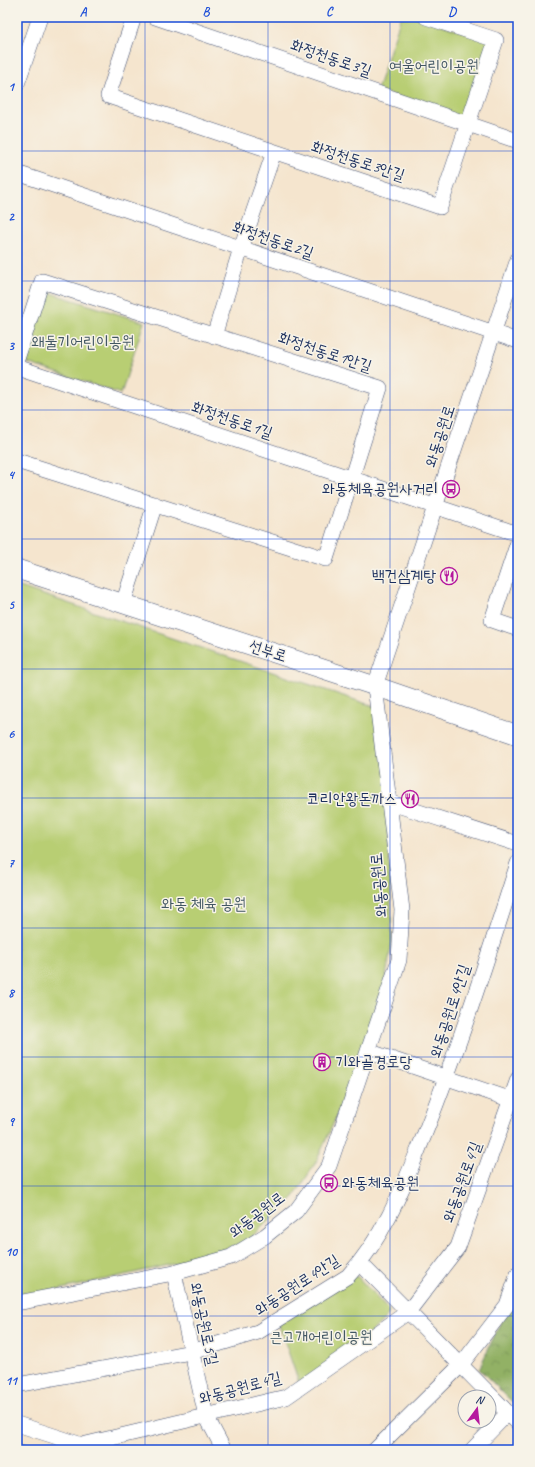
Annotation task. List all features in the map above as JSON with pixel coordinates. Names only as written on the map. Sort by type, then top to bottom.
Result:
[{"type":"main road","name":"선부로","points":[[17,569],[375,686],[518,735]]},
{"type":"street","points":[[17,84],[40,17]]},
{"type":"street","name":"화정천동로3안길","points":[[134,17],[108,96],[440,207],[496,40],[426,17]]},
{"type":"street","name":"화정천동로3길","points":[[155,17],[518,141]]},
{"type":"street","points":[[214,336],[241,248],[274,152]]},
{"type":"street","name":"화정천동로2길","points":[[17,173],[518,341]]},
{"type":"street","name":"와동공원로","points":[[17,1303],[174,1273],[231,1257],[265,1236],[296,1211],[329,1166],[399,960],[402,910],[375,686],[518,259]]},
{"type":"street","name":"화정천동로1안길","points":[[17,359],[42,281],[380,388],[326,559],[17,461]]},
{"type":"street","name":"화정천동로1길","points":[[17,366],[518,534]]},
{"type":"street","points":[[123,604],[154,504]]},
{"type":"street","points":[[518,542],[492,620],[518,629]]},
{"type":"street","points":[[388,802],[518,844]]},
{"type":"street","name":"와동공원로4안길","points":[[17,1385],[191,1352],[258,1332],[348,1276],[360,1263],[394,1210],[447,1078],[518,864]]},
{"type":"street","points":[[368,1051],[514,1100]]},
{"type":"street","name":"와동공원로4길","points":[[17,1424],[82,1445],[286,1397],[408,1312],[458,1247],[514,1100],[518,1079]]},
{"type":"street","points":[[360,1263],[513,1418],[472,1450]]},
{"type":"street","name":"와동공원로5길","points":[[174,1273],[206,1416],[224,1450]]},
{"type":"street","points":[[376,1450],[461,1365],[507,1306],[518,1274]]},
{"type":"green space","name":"여울어린이공원","points":[[401,17],[418,17],[492,42],[465,120],[377,90]]},
{"type":"green space","name":"왜둘기어린이공원","points":[[47,292],[144,322],[121,394],[27,363],[23,359],[42,294]]},
{"type":"green space","name":"와동 체육 공원","points":[[17,586],[385,710],[392,942],[383,993],[334,1122],[316,1162],[294,1197],[247,1241],[196,1259],[17,1299]]},
{"type":"green space","name":"큰고개어린이공원","points":[[353,1276],[358,1277],[389,1311],[388,1315],[341,1363],[299,1383],[279,1325]]},
{"type":"green space","points":[[518,1284],[518,1408],[479,1369]]},
{"type":"green space","points":[[17,1441],[45,1450],[17,1450]]},
{"type":"place","name":"와동체육공원사거리","points":[[451,489]]},
{"type":"place","name":"백건삼계탕","points":[[449,576]]},
{"type":"place","name":"코리안왕돈까스","points":[[410,799]]},
{"type":"place","name":"기와골경로당","points":[[322,1062]]},
{"type":"place","name":"와동체육공원","points":[[329,1183]]}]
